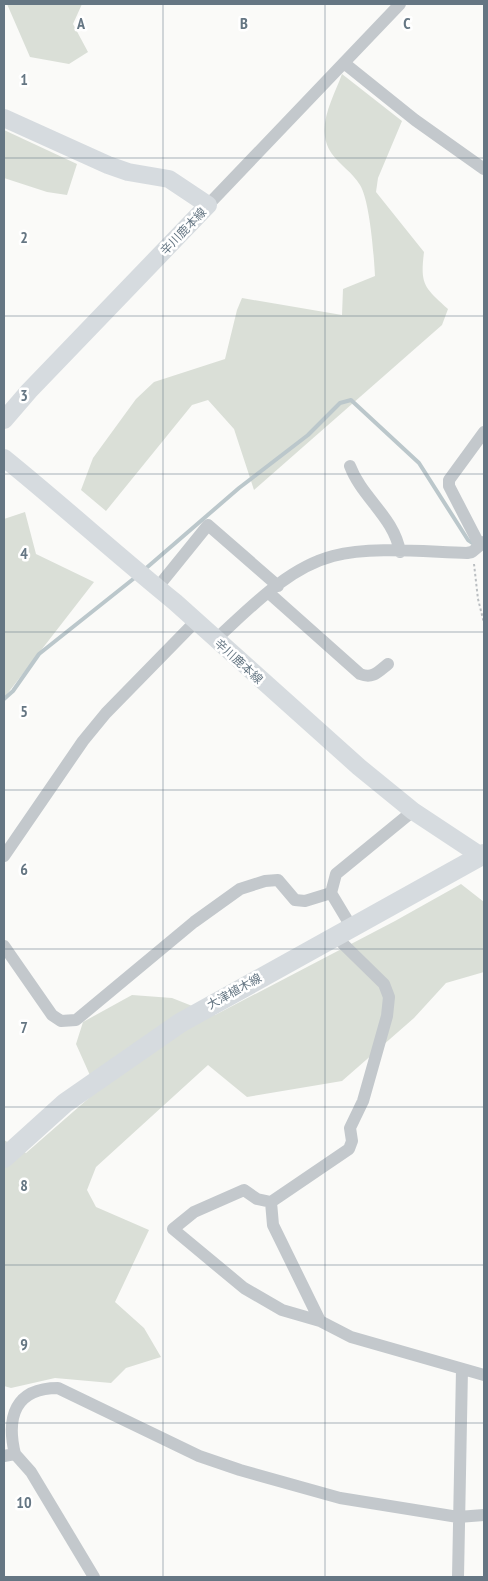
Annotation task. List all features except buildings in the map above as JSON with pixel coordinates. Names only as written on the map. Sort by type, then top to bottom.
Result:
[{"type":"main road","name":"辛川鹿本線","points":[[4,118],[108,165],[128,172],[169,179],[208,205],[29,391],[4,420]]},
{"type":"main road","name":"辛川鹿本線","points":[[4,458],[196,621],[215,640],[412,812],[483,856]]},
{"type":"main road","name":"大津植木線","points":[[4,1158],[65,1104],[180,1023],[483,856]]},
{"type":"street","points":[[208,205],[400,4]]},
{"type":"street","points":[[344,63],[415,120],[484,169]]},
{"type":"street","points":[[215,640],[273,589],[311,564],[334,556],[400,552],[472,552],[482,543],[449,486],[449,480],[484,432]]},
{"type":"street","points":[[350,466],[357,481],[395,532],[400,552]]},
{"type":"street","points":[[157,588],[208,525],[360,674],[368,677],[374,676],[388,664]]},
{"type":"street","points":[[4,856],[83,741],[112,707],[196,621]]},
{"type":"street","points":[[412,812],[336,874],[331,893],[343,932],[384,984],[389,997],[387,1016],[363,1100],[350,1128],[352,1141],[349,1149],[271,1202],[257,1199],[244,1190],[194,1212],[173,1229],[261,1300],[282,1310],[320,1321],[351,1337],[484,1375]]},
{"type":"street","points":[[4,946],[52,1015],[61,1021],[76,1020],[194,922],[240,889],[265,881],[278,880],[296,900],[305,901],[331,893]]},
{"type":"street","points":[[271,1202],[273,1224],[320,1321]]},
{"type":"street","points":[[458,1577],[462,1369]]},
{"type":"street","points":[[94,1577],[31,1472],[9,1455],[11,1425],[15,1407],[26,1396],[41,1388],[58,1388],[198,1456],[240,1470],[340,1498],[458,1517],[484,1515]]},
{"type":"path","points":[[482,543],[474,564],[478,600],[484,624]]},
{"type":"shaded area","points":[[7,4],[82,4],[73,24],[88,52],[69,64],[30,57]]},
{"type":"shaded area","points":[[342,74],[402,121],[378,178],[376,192],[424,252],[423,272],[426,285],[448,309],[442,325],[254,490],[234,429],[208,400],[192,405],[106,511],[81,490],[93,458],[136,399],[154,382],[225,359],[237,310],[242,298],[342,315],[343,289],[375,276],[371,229],[363,193],[357,181],[332,154],[325,134],[327,114]]},
{"type":"shaded area","points":[[4,130],[77,164],[67,195],[47,192],[4,178]]},
{"type":"shaded area","points":[[25,512],[36,554],[94,582],[4,698],[4,519]]},
{"type":"shaded area","points":[[461,884],[484,902],[484,972],[446,983],[414,1018],[342,1081],[247,1097],[208,1065],[96,1167],[87,1190],[96,1207],[149,1230],[115,1302],[144,1328],[161,1357],[126,1368],[111,1383],[55,1378],[11,1388],[4,1386],[4,1140],[26,1153],[97,1091],[76,1044],[83,1022],[132,995],[172,998],[215,1015],[395,921]]},
{"type":"waterway","points":[[144,570],[239,488],[308,435],[340,403],[351,400],[419,463],[468,540],[474,544]]},
{"type":"waterway","points":[[4,699],[13,691],[39,654],[137,576]]}]
